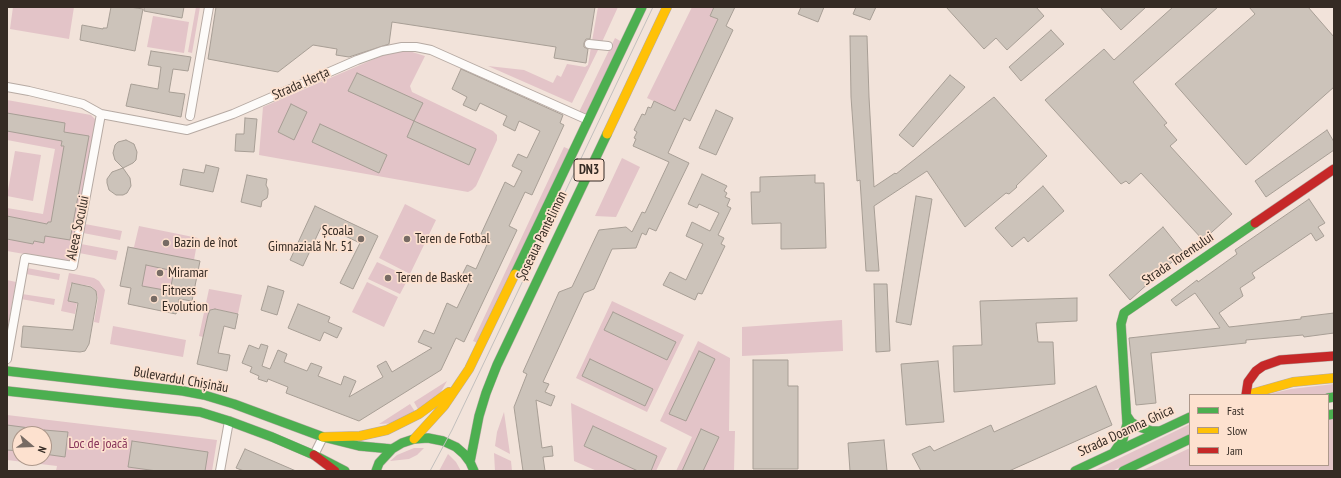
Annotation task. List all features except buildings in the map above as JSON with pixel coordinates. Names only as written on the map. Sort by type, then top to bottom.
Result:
[{"type":"main road","name":"Șoseaua Pantelimon","points":[[414,439],[431,421],[458,386],[478,352],[642,7]]},
{"type":"main road","name":"Șoseaua Pantelimon","points":[[472,467],[479,416],[497,365],[667,7]]},
{"type":"main road","name":"Strada Torentului","points":[[1114,452],[1126,432],[1127,416],[1121,324],[1124,313],[1334,169]]},
{"type":"main road","points":[[1247,394],[1248,382],[1263,366],[1280,360],[1334,356]]},
{"type":"main road","name":"Bulevardul Chișinău","points":[[7,371],[183,391],[204,395],[234,404],[323,437],[359,446],[392,450]]},
{"type":"main road","points":[[1251,394],[1293,382],[1334,378]]},
{"type":"main road","points":[[323,437],[360,436],[376,434],[387,430],[418,414],[458,386]]},
{"type":"main road","name":"Bulevardul Chișinău","points":[[7,391],[200,412],[272,437],[314,455],[345,471]]},
{"type":"main road","points":[[1127,416],[1138,427],[1152,431],[1159,431]]},
{"type":"main road","name":"Strada Doamna Ghica","points":[[1074,471],[1189,417]]},
{"type":"main road","name":"DN3","points":[[376,471],[379,463],[392,450],[402,443],[414,439],[428,438],[445,442],[456,448],[464,454],[472,467]]},
{"type":"main road","points":[[1123,471],[1189,439]]},
{"type":"main road","points":[[314,455],[335,471]]},
{"type":"street","points":[[190,116],[209,7]]},
{"type":"street","points":[[589,44],[608,46]]},
{"type":"street","name":"Strada Herța","points":[[7,87],[83,104],[101,114],[187,130],[233,114],[357,60],[389,50],[416,46],[431,50],[588,120]]},
{"type":"street","name":"Aleea Socului","points":[[7,359],[25,258],[73,266],[101,114]]},
{"type":"street","points":[[220,471],[229,421]]},
{"type":"street","points":[[314,455],[323,437]]},
{"type":"green space","points":[[13,7],[74,7],[69,39],[10,29]]},
{"type":"green space","points":[[196,7],[200,7],[192,53],[188,52]]},
{"type":"green space","points":[[598,7],[618,7],[602,42],[592,41]]},
{"type":"green space","points":[[692,7],[714,7],[710,16],[718,19],[674,114],[666,107],[647,98]]},
{"type":"green space","points":[[153,16],[189,22],[184,53],[147,47]]},
{"type":"green space","points":[[615,38],[622,42],[587,115],[579,112]]},
{"type":"green space","points":[[591,47],[599,48],[572,103],[488,66],[524,70],[553,83],[557,75],[561,77],[567,64],[585,67],[588,65]]},
{"type":"green space","points":[[409,51],[425,56],[410,86],[412,92],[493,131],[497,135],[497,140],[476,186],[472,190],[468,192],[259,155],[263,107],[381,56],[396,52]]},
{"type":"green space","points":[[7,100],[91,115],[96,120],[70,262],[7,251],[7,208],[43,214],[55,149],[7,140]]},
{"type":"green space","points":[[564,147],[571,150],[480,344],[473,341]]},
{"type":"green space","points":[[15,151],[41,155],[33,201],[7,196]]},
{"type":"green space","points":[[622,158],[640,167],[616,217],[595,216]]},
{"type":"green space","name":"Teren de Fotbal","points":[[405,204],[436,220],[410,274],[379,258]]},
{"type":"green space","points":[[85,224],[122,231],[120,240],[83,233]]},
{"type":"green space","name":"Miramar","points":[[139,226],[198,238],[194,260],[200,261],[192,301],[179,299],[176,314],[128,304],[131,288],[120,286],[128,247],[134,247]]},
{"type":"green space","points":[[81,244],[118,251],[116,260],[79,253]]},
{"type":"green space","name":"Teren de Basket","points":[[377,262],[409,277],[400,294],[368,279]]},
{"type":"green space","points":[[27,268],[60,274],[59,280],[26,274]]},
{"type":"green space","points":[[69,273],[94,278],[99,281],[105,290],[99,323],[94,322],[98,298],[96,291],[91,286],[71,283],[68,301],[77,303],[75,314],[61,311]]},
{"type":"green space","points":[[7,280],[16,282],[7,332]]},
{"type":"green space","points":[[367,282],[398,297],[384,327],[352,312]]},
{"type":"green space","points":[[209,289],[242,295],[238,314],[215,309],[210,310],[203,337],[199,336]]},
{"type":"green space","points":[[22,294],[55,299],[54,305],[21,299]]},
{"type":"green space","points":[[612,301],[684,335],[647,412],[576,378]]},
{"type":"green space","points":[[842,320],[843,351],[742,356],[742,327]]},
{"type":"green space","points":[[113,326],[186,340],[183,357],[110,344]]},
{"type":"green space","points":[[698,341],[730,358],[729,431],[735,431],[734,471],[676,471],[692,437],[660,421]]},
{"type":"green space","points":[[447,381],[438,397],[419,411],[414,402]]},
{"type":"green space","points":[[1334,384],[1334,393],[1269,394],[1291,389]]},
{"type":"green space","points":[[571,403],[667,448],[656,471],[597,471],[574,461]]},
{"type":"green space","points":[[410,404],[416,413],[398,423],[379,424]]},
{"type":"green space","points":[[1329,409],[1334,409],[1334,471],[1141,471],[1189,448],[1189,466],[1329,466]]},
{"type":"green space","points":[[504,412],[510,454],[495,446],[497,432]]},
{"type":"green space","name":"Loc de joacă","points":[[7,415],[217,440],[212,471],[56,471],[57,466],[52,465],[52,426],[12,426],[12,461],[7,460]]},
{"type":"green space","points":[[1189,424],[1189,434],[1182,438],[1112,471],[1093,471]]},
{"type":"green space","points":[[414,448],[424,448],[417,455],[409,459],[390,461],[397,455]]},
{"type":"green space","points":[[494,453],[511,461],[512,471],[495,471]]},
{"type":"green space","points":[[448,454],[456,462],[461,471],[439,471]]},
{"type":"tram line","points":[[430,471],[452,430],[653,7]]},
{"type":"traffic: fast","points":[[515,274],[642,7]]},
{"type":"traffic: fast","points":[[470,462],[479,416],[497,365],[607,134]]},
{"type":"traffic: fast","points":[[1114,452],[1123,439],[1127,424],[1121,324],[1124,313],[1255,223]]},
{"type":"traffic: fast","points":[[7,371],[183,391],[204,395],[234,404],[323,437],[359,446],[392,449]]},
{"type":"traffic: fast","points":[[7,391],[200,412],[272,437],[314,455],[345,471]]},
{"type":"traffic: fast","points":[[1329,398],[1334,397]]},
{"type":"traffic: fast","points":[[1329,415],[1334,414]]},
{"type":"traffic: fast","points":[[1127,416],[1131,422],[1139,427],[1152,431],[1159,431]]},
{"type":"traffic: fast","points":[[1075,471],[1189,417]]},
{"type":"traffic: fast","points":[[376,471],[379,463],[392,449],[402,443],[414,439],[428,438],[443,441],[456,447],[464,454],[474,471]]},
{"type":"traffic: fast","points":[[1123,471],[1189,439]]},
{"type":"traffic: slow","points":[[607,134],[667,7]]},
{"type":"traffic: slow","points":[[414,439],[444,406],[469,369],[515,274]]},
{"type":"traffic: slow","points":[[1251,394],[1293,382],[1334,378]]},
{"type":"traffic: slow","points":[[323,437],[360,436],[387,430],[419,414],[449,392]]},
{"type":"traffic: jam","points":[[1255,223],[1334,169]]},
{"type":"traffic: jam","points":[[1246,394],[1248,382],[1256,371],[1263,366],[1280,360],[1334,356]]},
{"type":"traffic: jam","points":[[314,455],[335,471]]},
{"type":"place","name":"Școala Gimnazială Nr. 51","points":[[361,239]]},
{"type":"place","name":"Teren de Fotbal","points":[[407,239]]},
{"type":"place","name":"Bazin de înot","points":[[166,243]]},
{"type":"place","name":"Miramar","points":[[160,273]]},
{"type":"place","name":"Teren de Basket","points":[[388,278]]},
{"type":"place","name":"Fitness Evolution","points":[[154,299]]}]
